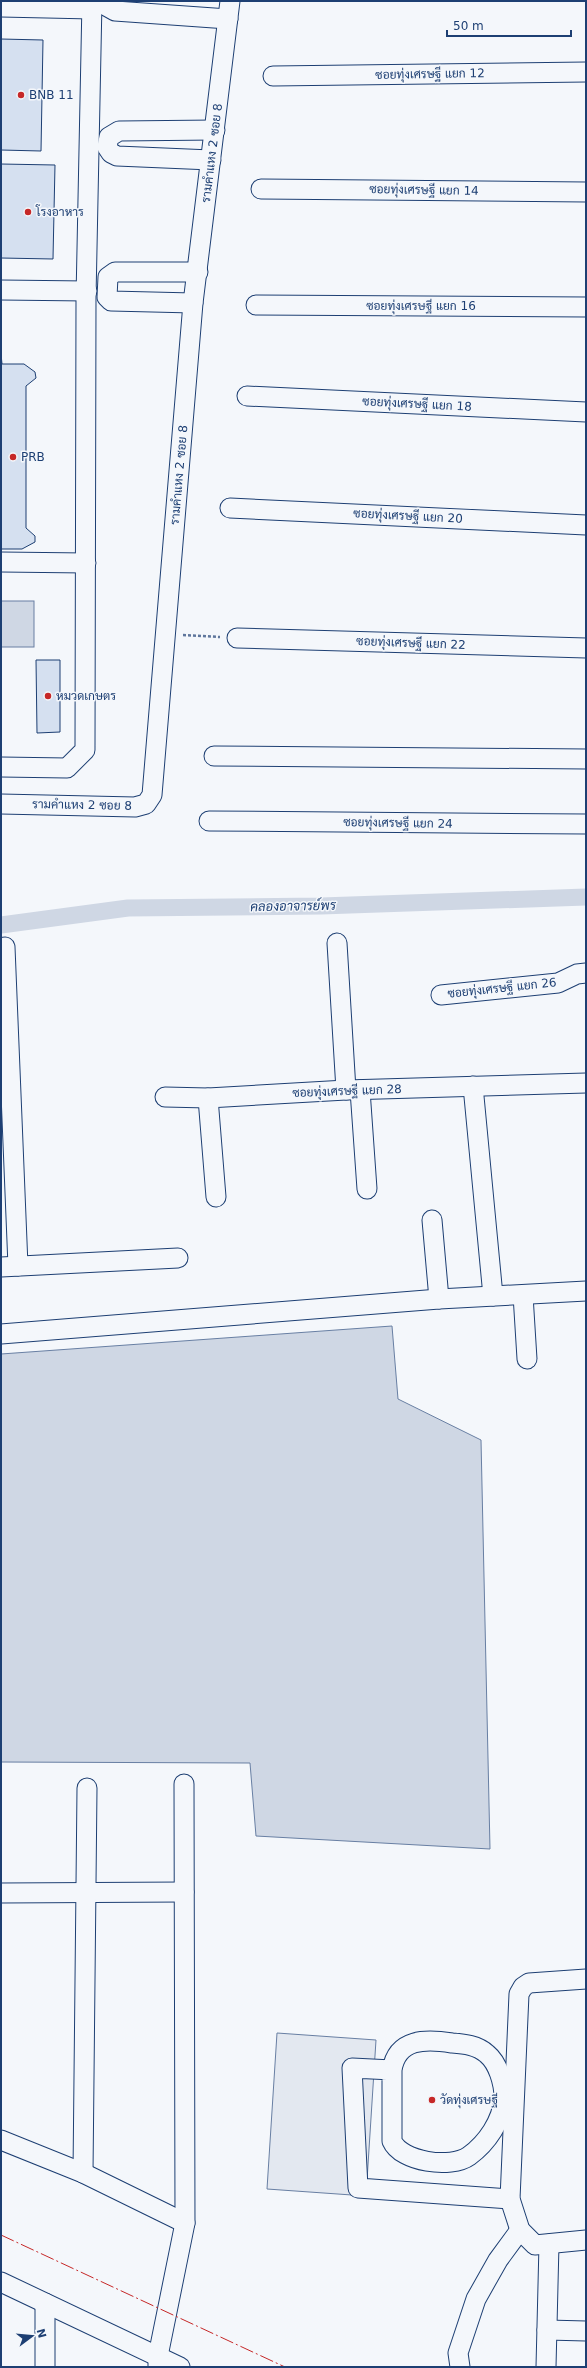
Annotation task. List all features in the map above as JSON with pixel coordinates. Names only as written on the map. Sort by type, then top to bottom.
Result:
[{"type":"street","points":[[1,767],[67,768],[85,750],[87,291],[97,4]]},
{"type":"street","points":[[1,7],[97,4],[106,6],[116,11],[229,10]]},
{"type":"street","name":"รามคำแหง 2 ซอย 8","points":[[1,804],[136,807],[146,804],[152,795],[193,303],[229,10]]},
{"type":"street","name":"ซอยทุ่งเศรษฐี แยก 12","points":[[273,76],[586,72]]},
{"type":"street","points":[[211,160],[117,156],[111,153],[107,147],[109,137],[119,131],[215,130]]},
{"type":"street","name":"ซอยทุ่งเศรษฐี แยก 14","points":[[262,189],[586,192]]},
{"type":"street","points":[[193,303],[111,301],[107,297],[108,277],[115,272],[198,272]]},
{"type":"street","points":[[1,290],[87,291]]},
{"type":"street","name":"ซอยทุ่งเศรษฐี แยก 16","points":[[256,305],[586,307]]},
{"type":"street","name":"ซอยทุ่งเศรษฐี แยก 18","points":[[247,396],[586,412]]},
{"type":"street","name":"ซอยทุ่งเศรษฐี แยก 20","points":[[230,508],[586,525]]},
{"type":"street","points":[[1,562],[86,563]]},
{"type":"street","name":"ซอยทุ่งเศรษฐี แยก 22","points":[[236,638],[586,648]]},
{"type":"street","points":[[214,756],[586,758]]},
{"type":"street","name":"ซอยทุ่งเศรษฐี แยก 24","points":[[209,821],[586,824]]},
{"type":"street","points":[[337,943],[353,1090],[367,1189]]},
{"type":"street","points":[[1,948],[5,947],[10,1266],[178,1258]]},
{"type":"street","name":"ซอยทุ่งเศรษฐี แยก 26","points":[[441,995],[558,983],[577,974],[586,973]]},
{"type":"street","name":"ซอยทุ่งเศรษฐี แยก 28","points":[[165,1097],[208,1098],[353,1090],[586,1083]]},
{"type":"street","points":[[473,1086],[493,1296]]},
{"type":"street","points":[[208,1098],[216,1197]]},
{"type":"street","points":[[432,1220],[439,1300]]},
{"type":"street","points":[[1,1334],[493,1296],[586,1291]]},
{"type":"street","points":[[522,1295],[527,1359]]},
{"type":"street","points":[[158,2362],[185,2223],[184,1784]]},
{"type":"street","points":[[83,2173],[87,1788]]},
{"type":"street","points":[[1,1893],[184,1892]]},
{"type":"street","points":[[586,1979],[529,1983],[523,1987],[519,1994],[510,2199],[520,2230],[535,2245],[586,2240]]},
{"type":"street","points":[[433,2040],[472,2045],[486,2053],[494,2062],[501,2076],[504,2097],[501,2112],[495,2128],[484,2143],[468,2157],[453,2162],[408,2157],[396,2149],[392,2141],[392,2070],[394,2058],[398,2053],[415,2042],[433,2040]]},
{"type":"street","points":[[392,2070],[352,2068],[358,2188],[510,2199]]},
{"type":"street","points":[[1,2140],[83,2173],[185,2223]]},
{"type":"street","points":[[460,2367],[458,2353],[476,2299],[498,2260],[520,2230]]},
{"type":"street","points":[[546,2367],[548,2244]]},
{"type":"street","points":[[1,2282],[45,2303],[158,2362],[180,2367]]},
{"type":"street","points":[[45,2303],[45,2367]]},
{"type":"street","points":[[547,2330],[586,2331]]},
{"type":"path","points":[[166,634],[236,638]]},
{"type":"shaded area","points":[[1,601],[34,601],[34,647],[1,647]]},
{"type":"shaded area","points":[[392,1326],[398,1399],[481,1440],[490,1849],[256,1836],[250,1763],[1,1762],[1,1354]]},
{"type":"shaded area","points":[[277,2033],[376,2040],[366,2196],[267,2189]]},
{"type":"building","name":"BNB 11","points":[[1,39],[43,40],[41,151],[1,150]]},
{"type":"building","name":"โรงอาหาร","points":[[1,164],[55,165],[53,259],[1,258]]},
{"type":"building","name":"PRB","points":[[1,354],[2,364],[24,364],[35,372],[36,378],[26,386],[26,528],[35,536],[35,542],[22,549],[1,549]]},
{"type":"building","name":"หมวดเกษตร","points":[[36,660],[60,660],[60,732],[37,733]]},
{"type":"waterway","name":"คลองอาจารย์พร","points":[[1,925],[128,908],[321,906],[586,897]]},
{"type":"power","points":[[1,2235],[285,2367]]},
{"type":"place","name":"BNB 11","points":[[21,95]]},
{"type":"place","name":"โรงอาหาร","points":[[28,212]]},
{"type":"place","name":"PRB","points":[[13,457]]},
{"type":"place","name":"หมวดเกษตร","points":[[48,696]]},
{"type":"place","name":"วัดทุ่งเศรษฐี","points":[[432,2100]]}]
